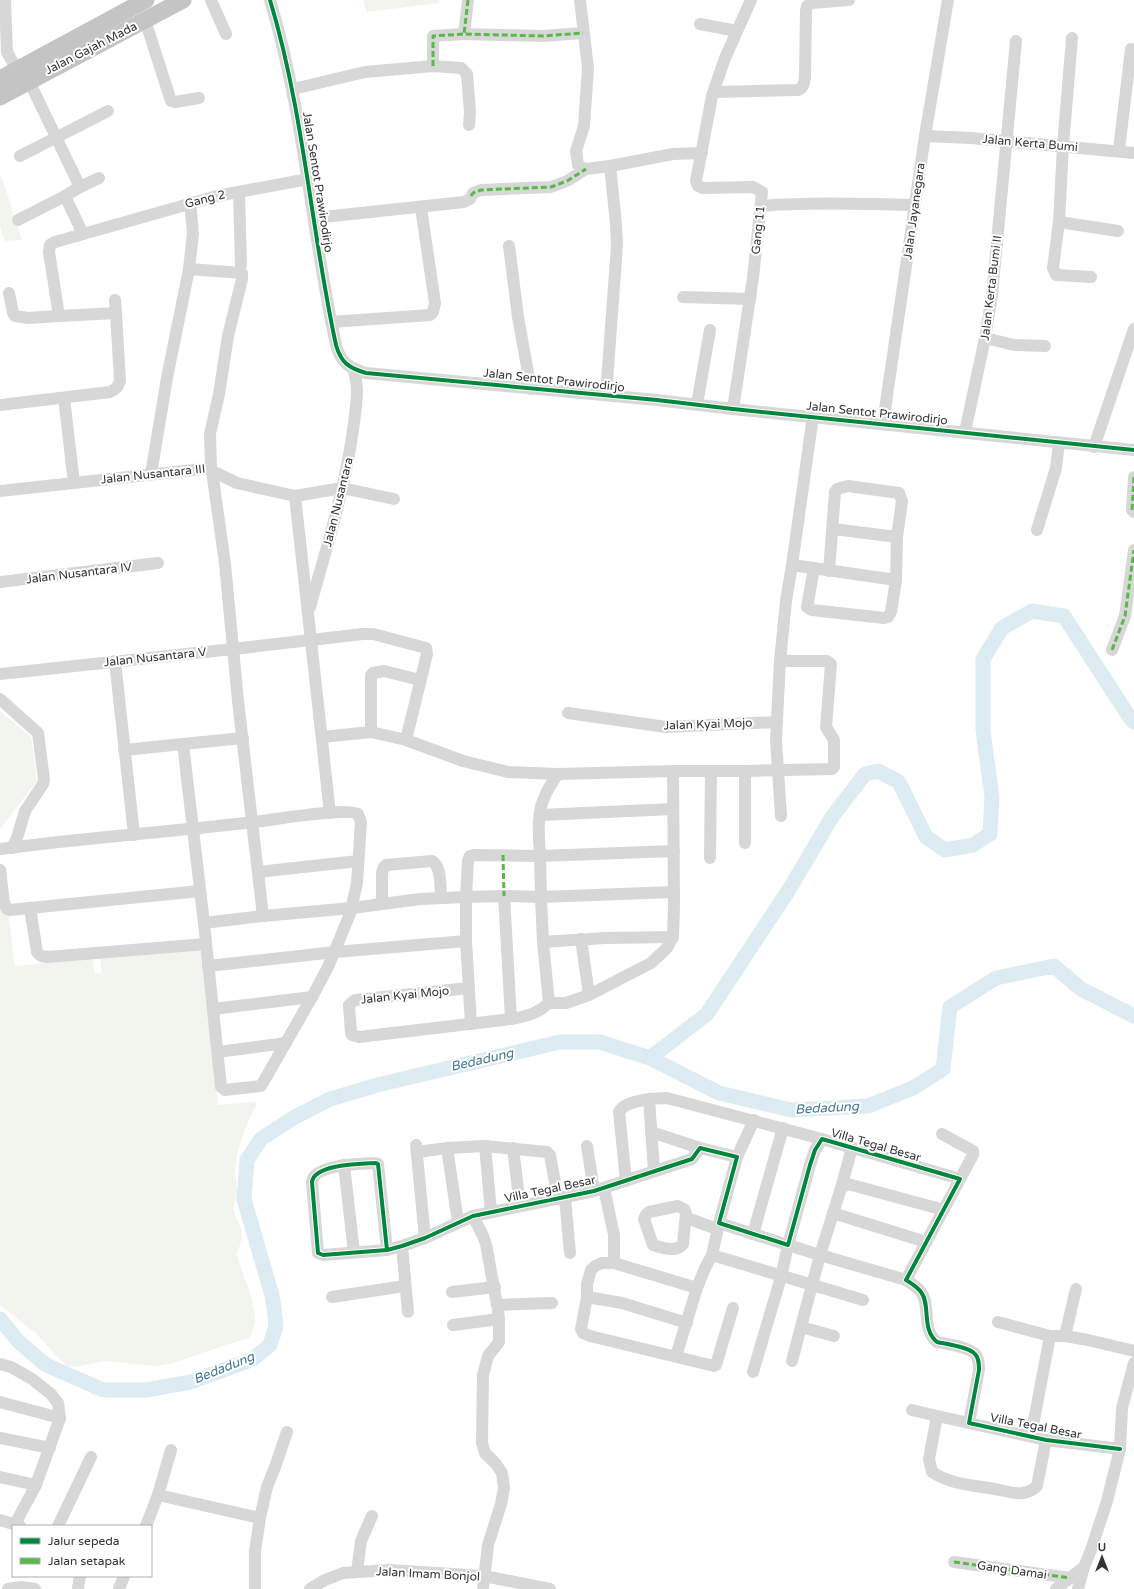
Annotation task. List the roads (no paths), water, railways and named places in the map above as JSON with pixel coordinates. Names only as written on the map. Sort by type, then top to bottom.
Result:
[{"type":"highway","name":"Jalan Gajah Mada","points":[[0,97],[23,75],[146,0]]},
{"type":"highway","name":"Jalan Gajah Mada","points":[[0,79],[23,75],[145,20],[183,0]]},
{"type":"street","points":[[5,0],[7,52],[23,75],[57,137],[80,187]]},
{"type":"street","points":[[211,0],[226,34]]},
{"type":"street","name":"Jalan Sentot Prawirodirjo","points":[[270,0],[281,37],[293,89],[331,322],[338,352],[342,360],[353,369],[366,373],[467,381],[531,389],[697,404],[733,409],[883,423],[1094,447],[1134,450]]},
{"type":"street","points":[[464,34],[468,0]]},
{"type":"street","points":[[580,0],[588,68],[584,126],[576,151],[577,161],[581,168],[610,166],[672,154],[702,153]]},
{"type":"street","name":"Gang 11","points":[[733,409],[750,299],[762,192],[758,188],[753,187],[703,188],[698,186],[696,180],[712,96],[725,58],[751,0]]},
{"type":"street","points":[[714,92],[798,90],[802,88],[805,77],[807,6],[812,4],[849,0]]},
{"type":"street","name":"Jalan Jayanegara","points":[[883,423],[925,136],[948,0]]},
{"type":"street","points":[[145,20],[171,101],[175,102],[199,98]]},
{"type":"street","points":[[700,24],[737,31]]},
{"type":"street","points":[[433,66],[433,36],[464,34],[542,36],[583,33]]},
{"type":"street","points":[[1072,38],[1063,146],[1059,222],[1053,268],[1056,274],[1090,277]]},
{"type":"street","name":"Jalan Kerta Bumi II","points":[[966,432],[992,295],[1016,41]]},
{"type":"street","points":[[1119,150],[1131,49]]},
{"type":"street","points":[[293,89],[364,72],[433,66],[458,67],[465,72],[470,112],[469,126]]},
{"type":"street","points":[[20,156],[108,111]]},
{"type":"street","name":"Jalan Kerta Bumi","points":[[925,136],[1134,152]]},
{"type":"street","points":[[606,395],[617,245],[610,166]]},
{"type":"street","points":[[314,218],[421,208],[464,202],[470,199],[473,193],[481,190],[551,187],[568,181],[586,168]]},
{"type":"street","points":[[18,220],[99,178]]},
{"type":"street","name":"Gang 2","points":[[59,316],[49,248],[55,242],[190,202],[308,179]]},
{"type":"street","points":[[239,192],[241,266]]},
{"type":"street","points":[[65,196],[82,234]]},
{"type":"street","points":[[151,474],[167,378],[189,269],[192,233],[190,202]]},
{"type":"street","points":[[761,206],[829,203],[916,205]]},
{"type":"street","points":[[331,322],[430,315],[433,312],[434,297],[421,208]]},
{"type":"street","points":[[1059,222],[1118,231]]},
{"type":"street","points":[[509,246],[518,318],[531,389]]},
{"type":"street","points":[[189,269],[242,273],[228,336],[219,394],[210,434],[211,470],[216,493],[225,564],[263,916]]},
{"type":"street","points":[[9,294],[13,313],[16,316],[28,318],[116,313]]},
{"type":"street","points":[[683,297],[750,299]]},
{"type":"street","points":[[0,405],[110,392],[118,386],[120,381],[115,300]]},
{"type":"street","points":[[1094,447],[1134,329]]},
{"type":"street","points":[[697,404],[710,330]]},
{"type":"street","points":[[985,338],[1014,345],[1045,346]]},
{"type":"street","points":[[353,369],[358,389]]},
{"type":"street","points":[[358,389],[366,373]]},
{"type":"street","name":"Jalan Nusantara","points":[[309,614],[350,453],[358,389]]},
{"type":"street","points":[[64,398],[74,482]]},
{"type":"street","points":[[781,816],[777,770],[777,722],[780,661],[786,601],[813,416]]},
{"type":"street","points":[[1037,530],[1056,468],[1059,442]]},
{"type":"street","name":"Jalan Nusantara III","points":[[0,491],[151,474],[211,470],[237,483],[295,496],[342,488],[394,500]]},
{"type":"street","points":[[1134,477],[1132,510],[1134,512]]},
{"type":"street","points":[[216,493],[237,483]]},
{"type":"street","points":[[814,568],[807,607],[812,610],[884,618],[888,617],[891,612],[896,580],[897,537],[902,501],[901,495],[896,492],[844,486],[837,489],[835,492],[830,571]]},
{"type":"street","points":[[295,496],[330,813]]},
{"type":"street","points":[[833,529],[897,537]]},
{"type":"street","points":[[1112,650],[1125,616],[1134,551]]},
{"type":"street","name":"Jalan Nusantara IV","points":[[0,582],[158,563]]},
{"type":"street","points":[[792,565],[896,580]]},
{"type":"street","name":"Jalan Nusantara V","points":[[0,674],[368,634],[426,648],[427,654],[420,680]]},
{"type":"street","points":[[322,737],[371,732],[406,740],[463,761],[508,772],[558,774],[674,771],[745,772],[832,769],[834,765],[834,740],[826,727],[831,664],[826,661],[780,661]]},
{"type":"street","points":[[115,662],[134,835]]},
{"type":"street","points":[[371,732],[371,675],[373,673],[384,671],[420,680],[406,740]]},
{"type":"street","points":[[0,699],[38,732],[44,779],[41,788],[25,811],[17,838],[6,848]]},
{"type":"street","name":"Jalan Kyai Mojo","points":[[568,713],[666,727],[777,722]]},
{"type":"street","points":[[124,750],[243,738]]},
{"type":"street","points":[[6,848],[192,829],[330,813],[353,812],[358,814],[361,822],[357,883],[352,908],[335,952],[312,997],[261,1086],[223,1089],[220,1085],[218,1052],[192,829],[183,744]]},
{"type":"street","points":[[543,942],[581,939],[673,936],[674,771]]},
{"type":"street","points":[[710,858],[711,771]]},
{"type":"street","points":[[745,772],[745,844]]},
{"type":"street","points":[[549,1003],[543,942],[540,815],[544,797],[558,774]]},
{"type":"street","points":[[540,815],[673,809]]},
{"type":"street","points":[[471,1024],[466,941],[466,897],[469,858],[474,855],[540,856],[674,851]]},
{"type":"street","points":[[258,872],[358,861]]},
{"type":"street","points":[[382,903],[382,873],[386,865],[432,861],[436,864],[438,869],[441,897]]},
{"type":"street","points":[[0,870],[4,903],[10,910],[200,891]]},
{"type":"street","points":[[204,923],[352,908],[382,903],[441,897],[541,897],[674,892]]},
{"type":"street","points":[[504,896],[511,1020]]},
{"type":"street","points":[[30,908],[37,952],[41,956],[47,957],[206,944]]},
{"type":"street","name":"Jalan Kyai Mojo","points":[[469,988],[355,1000],[351,1002],[349,1008],[351,1033],[355,1037],[511,1020],[540,1011],[549,1003],[566,1003],[589,995],[651,963],[667,948],[673,936]]},
{"type":"street","points":[[581,939],[589,995]]},
{"type":"street","points":[[208,966],[335,952],[466,941]]},
{"type":"street","points":[[213,1009],[312,997]]},
{"type":"street","points":[[218,1052],[286,1043]]},
{"type":"street","points":[[626,1181],[619,1112],[622,1107],[648,1099],[667,1098],[822,1139]]},
{"type":"street","points":[[648,1099],[654,1171]]},
{"type":"street","points":[[676,1356],[705,1268],[712,1256],[736,1156],[754,1120]]},
{"type":"street","points":[[753,1234],[782,1128]]},
{"type":"street","points":[[650,1132],[700,1148],[736,1156]]},
{"type":"street","points":[[906,1280],[973,1155],[973,1151],[942,1134]]},
{"type":"street","name":"Villa Tegal Besar","points":[[753,1372],[781,1277],[788,1245],[810,1165],[815,1150],[822,1139],[960,1179]]},
{"type":"street","points":[[485,1146],[491,1212]]},
{"type":"street","points":[[425,1238],[417,1148],[485,1146],[513,1148],[547,1152],[550,1155],[562,1199],[570,1252]]},
{"type":"street","points":[[587,1146],[599,1190],[614,1235],[614,1263]]},
{"type":"street","points":[[447,1148],[458,1222]]},
{"type":"street","points":[[513,1148],[520,1206]]},
{"type":"street","name":"Villa Tegal Besar","points":[[344,1165],[318,1172],[312,1179],[318,1253],[323,1255],[387,1250],[402,1246],[425,1238],[473,1216],[562,1199],[599,1190],[692,1159],[700,1148]]},
{"type":"street","points":[[792,1361],[820,1256],[852,1148]]},
{"type":"street","points":[[354,1252],[344,1165],[375,1163],[379,1166],[387,1250]]},
{"type":"street","points":[[841,1188],[848,1184],[944,1210]]},
{"type":"street","points":[[833,1213],[926,1242]]},
{"type":"street","points":[[473,1216],[486,1244],[500,1319],[499,1342],[488,1356],[483,1375],[482,1443],[485,1453],[496,1464],[502,1473],[504,1488],[501,1504],[488,1545],[483,1589]]},
{"type":"street","points":[[687,1218],[753,1234],[820,1256],[906,1280],[921,1291],[924,1297],[929,1330],[934,1340],[970,1350],[976,1354],[979,1361],[979,1370],[969,1423]]},
{"type":"street","points":[[402,1246],[408,1312]]},
{"type":"street","points":[[712,1256],[863,1300]]},
{"type":"street","points":[[698,1288],[614,1263],[602,1263],[595,1266],[591,1270],[587,1284],[581,1329],[583,1333],[711,1366],[716,1365],[733,1308]]},
{"type":"street","points":[[332,1296],[405,1286]]},
{"type":"street","points":[[452,1292],[495,1287]]},
{"type":"street","points":[[1065,1336],[1076,1289]]},
{"type":"street","points":[[586,1297],[622,1303],[687,1323]]},
{"type":"street","points":[[497,1305],[552,1303]]},
{"type":"street","points":[[453,1325],[500,1319]]},
{"type":"street","points":[[998,1322],[1050,1336],[1065,1336],[1134,1351]]},
{"type":"street","points":[[801,1327],[834,1336]]},
{"type":"street","points":[[1031,1436],[1050,1336]]},
{"type":"street","points":[[0,1364],[11,1367],[32,1379],[51,1394],[58,1404],[60,1418],[36,1485],[18,1525],[0,1520]]},
{"type":"street","points":[[1078,1589],[1107,1501],[1120,1449],[1122,1408],[1134,1364]]},
{"type":"street","points":[[0,1402],[60,1418]]},
{"type":"street","name":"Villa Tegal Besar","points":[[912,1410],[1046,1440],[1120,1449]]},
{"type":"street","points":[[937,1416],[929,1459],[930,1467],[932,1472],[939,1477],[959,1484],[1015,1493],[1025,1493],[1033,1490],[1037,1486],[1046,1440]]},
{"type":"street","points":[[255,1589],[254,1551],[260,1518],[267,1487],[287,1432]]},
{"type":"street","points":[[0,1438],[50,1448]]},
{"type":"street","points":[[146,1525],[158,1495],[171,1450]]},
{"type":"street","points":[[58,1525],[91,1457]]},
{"type":"street","points":[[0,1477],[36,1485]]},
{"type":"street","points":[[158,1495],[260,1518]]},
{"type":"street","points":[[357,1572],[361,1541],[372,1516]]},
{"type":"street","name":"Gang Damai","points":[[954,1562],[1070,1578]]},
{"type":"street","points":[[1056,1589],[1084,1567]]},
{"type":"street","name":"Jalan Imam Bonjol","points":[[310,1589],[325,1580],[343,1573],[389,1570],[484,1576],[550,1589]]},
{"type":"street","points":[[78,1589],[80,1577]]},
{"type":"street","points":[[120,1589],[124,1577]]},
{"type":"street","points":[[8,1589],[21,1587],[35,1589]]},
{"type":"waterway","points":[[650,1058],[707,1014],[790,888],[832,817],[865,774],[878,771],[899,782],[926,837],[945,850],[973,845],[990,834],[992,797],[983,731],[983,659],[1002,628],[1032,611],[1064,616],[1134,722]]},
{"type":"waterway","name":"Bedadung","points":[[0,1319],[19,1342],[46,1365],[103,1390],[146,1390],[191,1382],[253,1359],[270,1345],[276,1326],[273,1299],[244,1199],[247,1160],[261,1139],[293,1118],[330,1099],[381,1084],[560,1042],[600,1042],[650,1058],[719,1093],[791,1110],[868,1106],[913,1088],[943,1069],[950,1007],[996,978],[1054,966],[1081,989],[1134,1016]]}]
